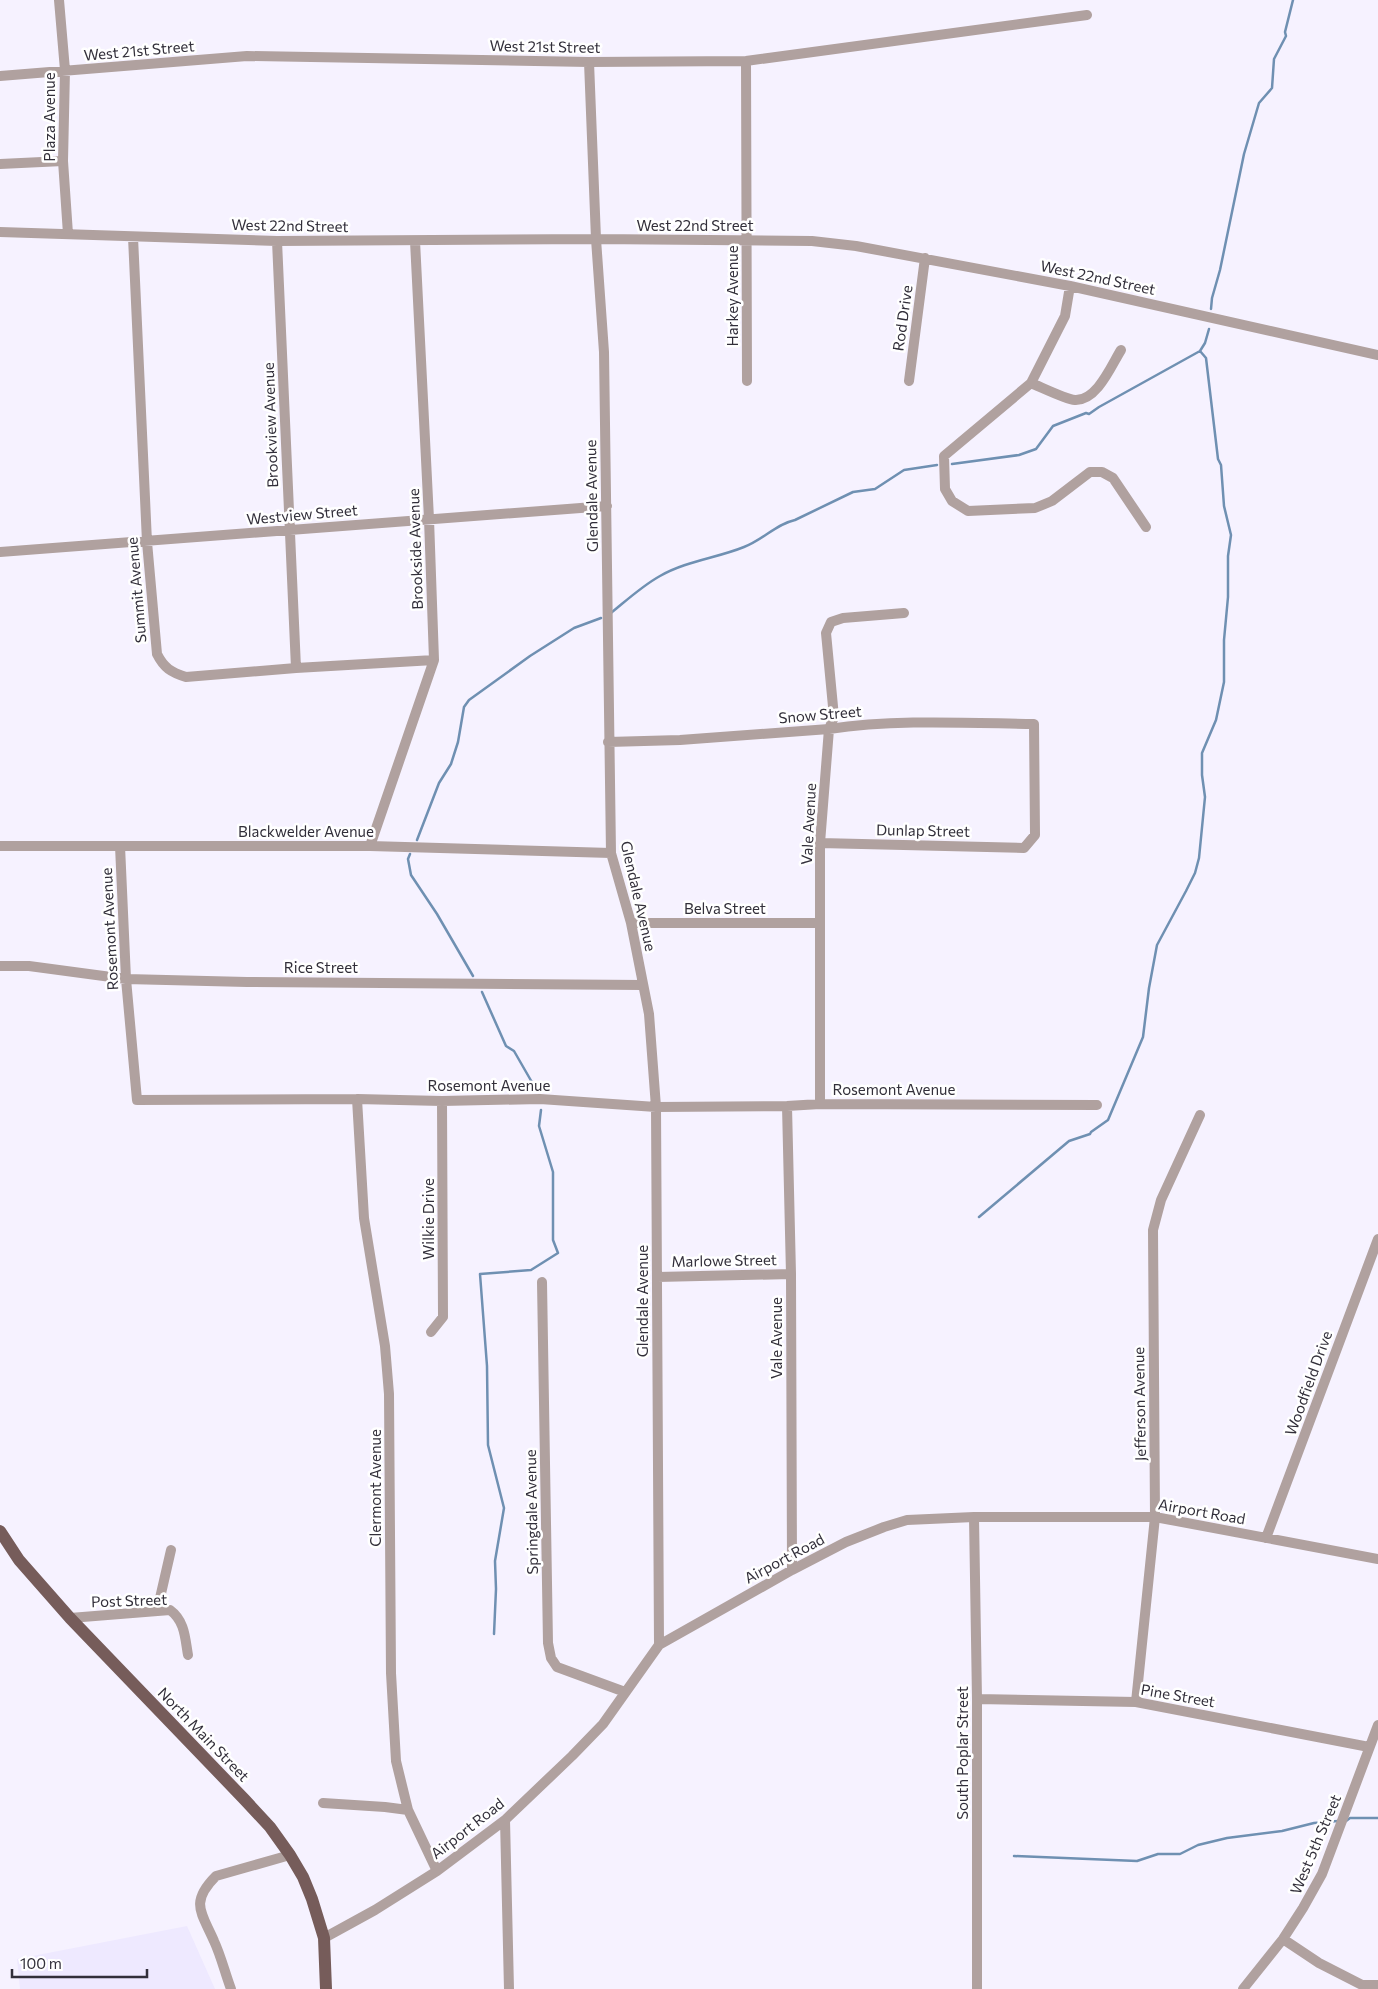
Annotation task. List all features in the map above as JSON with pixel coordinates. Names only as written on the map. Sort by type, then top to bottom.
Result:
[{"type":"main road","name":"North Main Street","points":[[0,1531],[19,1560],[70,1618],[245,1800],[270,1828],[290,1855],[312,1899],[324,1938],[326,1989]]},
{"type":"street","name":"Plaza Avenue","points":[[59,0],[65,70],[63,161],[68,234]]},
{"type":"street","name":"West 21st Street","points":[[0,76],[247,56],[589,62],[746,61],[1087,15]]},
{"type":"street","name":"Harkey Avenue","points":[[746,61],[747,381]]},
{"type":"street","name":"Glendale Avenue","points":[[589,62],[596,239],[604,352],[611,853],[631,924],[650,1014],[656,1106],[659,1645]]},
{"type":"street","points":[[4,164],[63,161]]},
{"type":"street","name":"West 22nd Street","points":[[0,232],[277,240],[596,239],[812,241],[925,258],[1070,286],[1378,356]]},
{"type":"street","name":"Summit Avenue","points":[[133,237],[147,542],[157,654],[162,664],[171,672],[186,677],[434,660]]},
{"type":"street","name":"Brookview Avenue","points":[[277,240],[296,668]]},
{"type":"street","name":"Brookside Avenue","points":[[370,846],[434,660],[415,240]]},
{"type":"street","name":"Rod Drive","points":[[909,381],[925,258]]},
{"type":"street","points":[[1070,286],[1065,316],[1030,382],[944,456],[945,489],[952,501],[968,511],[1035,508],[1052,502],[1090,472],[1102,472],[1112,478],[1146,527]]},
{"type":"street","points":[[1030,382],[1074,400],[1086,398],[1097,389],[1122,350]]},
{"type":"street","name":"Westview Street","points":[[0,552],[607,506]]},
{"type":"street","name":"Vale Avenue","points":[[820,1104],[820,843],[829,729],[834,717],[826,633],[831,622],[843,618],[904,613]]},
{"type":"street","name":"Snow Street","points":[[608,742],[680,740],[850,726],[941,723],[1034,724],[1035,836],[1024,848]]},
{"type":"street","name":"Dunlap Street","points":[[820,843],[1024,848]]},
{"type":"street","name":"Blackwelder Avenue","points":[[0,846],[370,846],[611,853]]},
{"type":"street","name":"Rosemont Avenue","points":[[120,846],[126,979],[137,1100],[357,1099],[442,1101],[540,1099],[656,1106],[788,1106],[820,1104],[1097,1105]]},
{"type":"street","name":"Belva Street","points":[[631,924],[819,923]]},
{"type":"street","name":"Rice Street","points":[[0,966],[29,966],[126,979],[246,982],[643,985]]},
{"type":"street","name":"Clermont Avenue","points":[[357,1099],[364,1218],[383,1337],[389,1394],[392,1718],[396,1761],[408,1810],[437,1871]]},
{"type":"street","name":"Wilkie Drive","points":[[431,1332],[443,1318],[442,1101]]},
{"type":"street","name":"Vale Avenue","points":[[788,1106],[791,1274],[792,1570]]},
{"type":"street","name":"Jefferson Avenue","points":[[1136,1702],[1155,1517],[1153,1230],[1161,1200],[1200,1115]]},
{"type":"street","name":"Woodfield Drive","points":[[1266,1538],[1378,1239]]},
{"type":"street","name":"Marlowe Street","points":[[657,1277],[791,1274]]},
{"type":"street","name":"Springdale Avenue","points":[[542,1282],[549,1650],[551,1658],[557,1667],[625,1692]]},
{"type":"street","name":"Airport Road","points":[[324,1938],[375,1910],[437,1871],[505,1820],[572,1756],[602,1724],[659,1645],[792,1570],[846,1542],[884,1527],[908,1520],[974,1517],[1155,1517],[1378,1559]]},
{"type":"street","name":"South Poplar Street","points":[[974,1517],[978,1699],[977,1989]]},
{"type":"street","points":[[157,1611],[171,1550]]},
{"type":"street","name":"Post Street","points":[[70,1618],[170,1610],[182,1622],[188,1655]]},
{"type":"street","name":"Pine Street","points":[[978,1699],[1136,1702],[1370,1747]]},
{"type":"street","name":"West 5th Street","points":[[1243,1989],[1283,1939],[1322,1874],[1378,1725]]},
{"type":"street","points":[[323,1803],[408,1810]]},
{"type":"street","points":[[505,1820],[510,1989]]},
{"type":"street","points":[[230,1989],[215,1942],[200,1914],[201,1896],[207,1885],[216,1876],[290,1855]]},
{"type":"street","points":[[1283,1939],[1319,1963],[1362,1985],[1378,1985]]},
{"type":"shaded area","points":[[187,1926],[215,1989],[20,1989],[17,1959]]},
{"type":"waterway","points":[[1211,309],[1244,154],[1259,103],[1272,88],[1274,59],[1286,36],[1285,32],[1293,0]]},
{"type":"waterway","points":[[952,464],[1019,455],[1036,449],[1053,426],[1086,413],[1089,414],[1200,351],[1205,343],[1209,329]]},
{"type":"waterway","points":[[979,1217],[1069,1141],[1090,1134],[1108,1120],[1143,1037],[1157,945],[1195,873],[1199,858],[1205,797],[1202,753],[1216,720],[1224,682],[1224,640],[1228,597],[1228,556],[1231,535],[1224,506],[1221,465],[1218,459],[1206,358],[1200,351]]},
{"type":"waterway","points":[[611,613],[647,584],[670,571],[744,547],[782,525],[853,492],[875,489],[904,470],[937,465]]},
{"type":"waterway","points":[[417,840],[439,783],[451,764],[458,742],[464,707],[469,700],[530,656],[574,628],[601,618]]},
{"type":"waterway","points":[[410,854],[408,859],[411,875],[437,914],[473,976]]},
{"type":"waterway","points":[[482,992],[506,1046],[514,1051],[537,1091]]},
{"type":"waterway","points":[[494,1634],[495,1561],[504,1508],[488,1445],[487,1366],[480,1274],[531,1270],[558,1253],[553,1240],[553,1172],[539,1126],[541,1110]]},
{"type":"waterway","points":[[1346,1821],[1350,1818],[1378,1818]]},
{"type":"waterway","points":[[1014,1856],[1137,1861],[1158,1854],[1180,1854],[1198,1845],[1227,1838],[1282,1831],[1314,1823],[1338,1821]]}]
